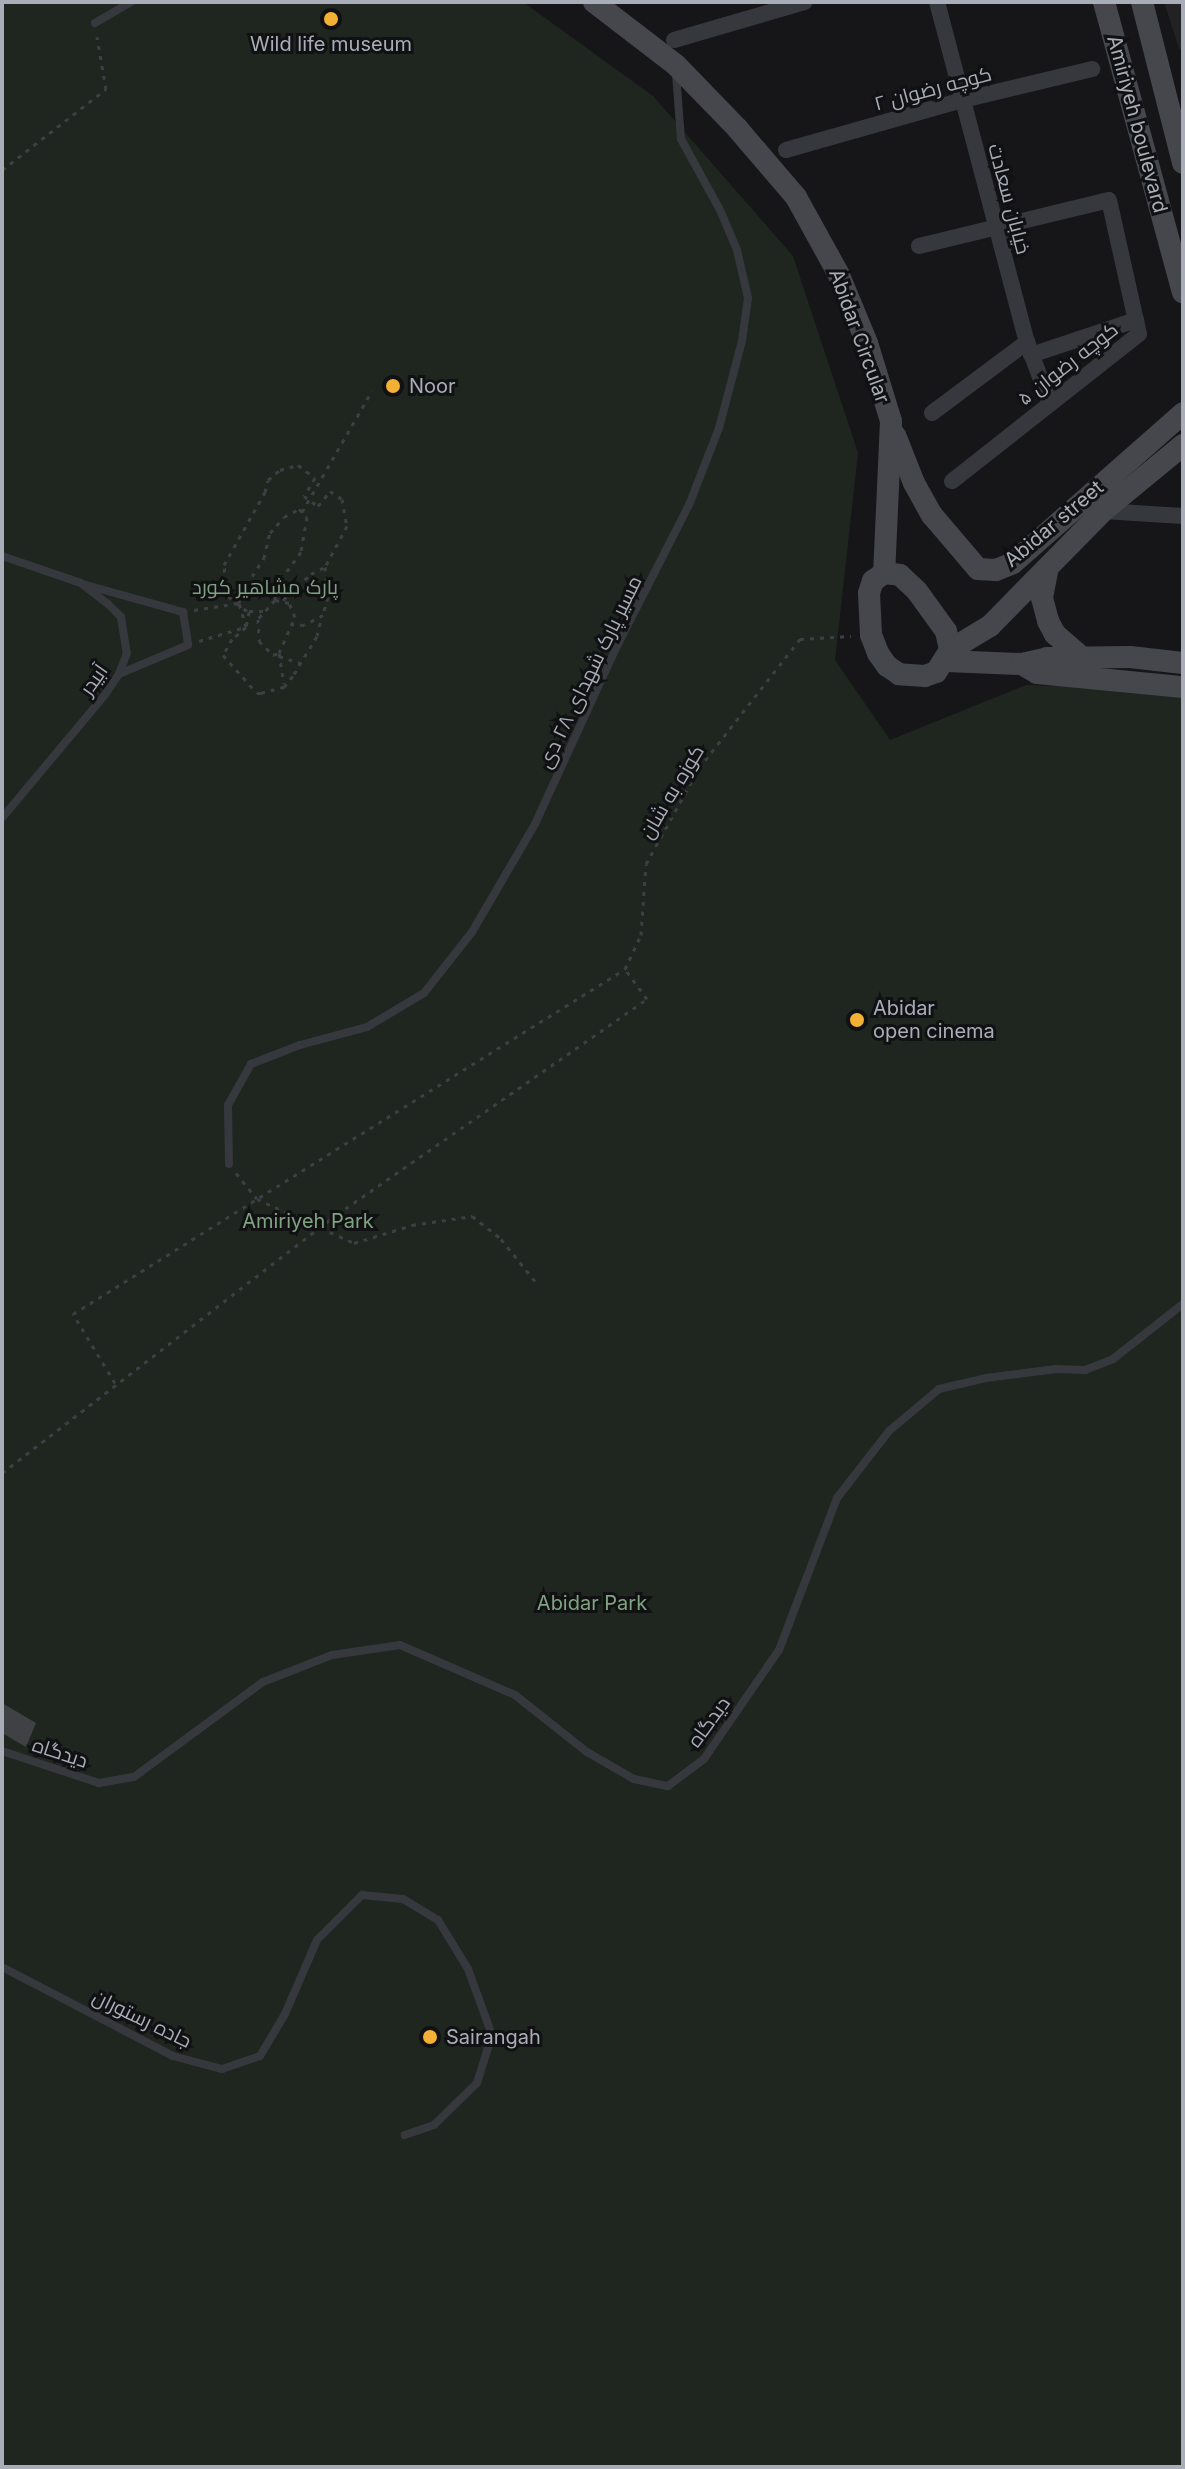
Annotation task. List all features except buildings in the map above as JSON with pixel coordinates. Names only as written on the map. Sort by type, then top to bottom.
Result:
[{"type":"main road","name":"Abidar Circular","points":[[594,2],[676,65],[737,128],[796,197],[838,273],[867,343],[891,421],[884,573]]},
{"type":"main road","name":"Amiriyeh boulevard","points":[[1104,2],[1183,292]]},
{"type":"main road","name":"Amiriyeh boulevard","points":[[1142,2],[1183,163]]},
{"type":"main road","name":"Abidar street","points":[[891,421],[914,483],[932,515],[978,569],[996,570],[1013,563],[1183,413]]},
{"type":"main road","name":"Abidar street","points":[[948,655],[990,626],[1047,572],[1103,511],[1183,445]]},
{"type":"main road","points":[[1047,572],[1042,598],[1048,621],[1055,634],[1083,658]]},
{"type":"main road","points":[[884,573],[900,575],[917,591],[946,631],[948,655],[936,672],[925,676],[899,674],[887,666],[871,635],[869,593],[873,581],[884,573]]},
{"type":"main road","points":[[948,655],[1022,664],[1047,658],[1183,663]]},
{"type":"main road","points":[[1022,664],[1037,673],[1183,687]]},
{"type":"street","points":[[674,40],[805,2]]},
{"type":"street","name":"خیابان سعادت","points":[[937,2],[1029,348],[1050,404]]},
{"type":"street","name":"کوچه رضوان ۲","points":[[786,150],[963,100],[1092,69]]},
{"type":"street","name":"کوچه رضوان ۵","points":[[952,481],[1139,334],[1109,200],[995,226]]},
{"type":"street","points":[[919,246],[995,226]]},
{"type":"street","points":[[932,413],[1029,348],[1136,320]]},
{"type":"street","points":[[1103,511],[1183,516]]},
{"type":"lane","points":[[95,23],[131,2]]},
{"type":"lane","name":"مسیر پارک شهدای ۲۸ دی","points":[[229,1164],[228,1105],[251,1064],[300,1045],[367,1027],[424,993],[472,932],[535,824],[694,492],[719,428],[742,341],[748,298],[737,250],[726,223],[681,139],[676,65]]},
{"type":"lane","name":"آبیدر","points":[[2,556],[81,583],[121,617],[127,653],[119,674],[2,818]]},
{"type":"lane","points":[[81,583],[183,612],[188,645],[119,674]]},
{"type":"lane","name":"دیدگاه","points":[[2,1751],[99,1783],[134,1777],[263,1682],[332,1655],[400,1645],[515,1695],[587,1752],[634,1779],[668,1786],[704,1759],[779,1650],[837,1498],[889,1431],[939,1389],[986,1378],[1056,1369],[1085,1370],[1113,1359],[1183,1304]]},
{"type":"lane","name":"جاده رستوران","points":[[2,1967],[173,2056],[222,2069],[260,2056],[285,2014],[317,1940],[362,1895],[403,1899],[438,1920],[468,1969],[492,2035],[477,2083],[434,2125],[405,2135]]},
{"type":"path","points":[[2,170],[106,89],[95,23]]},
{"type":"path","points":[[302,512],[372,391]]},
{"type":"path","points":[[263,611],[249,612],[226,592],[224,565],[265,492],[268,480],[280,470],[298,465],[315,478],[304,496],[318,506],[330,491],[342,499],[346,508],[345,533],[325,567],[311,574],[283,600]]},
{"type":"path","points":[[246,627],[239,603],[264,558],[270,533],[295,509],[302,512],[307,517],[301,552],[280,578],[275,600],[258,619],[259,641],[266,652],[302,663]]},
{"type":"path","points":[[249,612],[246,627],[232,639],[223,655],[257,693],[284,687],[302,663],[323,615],[328,597],[325,567]]},
{"type":"path","points":[[275,600],[283,600],[294,610],[292,624],[284,635],[279,655],[284,687]]},
{"type":"path","points":[[183,612],[239,603]]},
{"type":"path","points":[[292,624],[304,625],[323,615]]},
{"type":"path","points":[[188,645],[246,627]]},
{"type":"path","name":"کوزه به شان","points":[[625,969],[641,935],[646,864],[699,768],[800,639],[871,635]]},
{"type":"path","points":[[2,1473],[319,1228],[647,999],[625,969],[73,1314],[115,1384]]},
{"type":"path","points":[[229,1164],[257,1199],[354,1243],[412,1225],[472,1216],[501,1239],[539,1286]]},
{"type":"shaded area","points":[[1164,2],[1183,2],[1183,48],[1179,49]]},
{"type":"green space","name":"Abidar Park","points":[[2,2],[523,2],[653,96],[793,256],[858,453],[835,660],[890,740],[1026,685],[1183,690],[1183,2467],[2,2467]]},
{"type":"place","name":"Wild life museum","points":[[331,19]]},
{"type":"place","name":"Noor","points":[[393,386]]},
{"type":"place","name":"Abidar open cinema","points":[[857,1020]]},
{"type":"place","name":"Sairangah","points":[[430,2037]]},
{"type":"park label","name":"پارک مشاهیر کورد","points":[[265,587]]},
{"type":"park label","name":"Amiriyeh Park","points":[[308,1221]]}]
